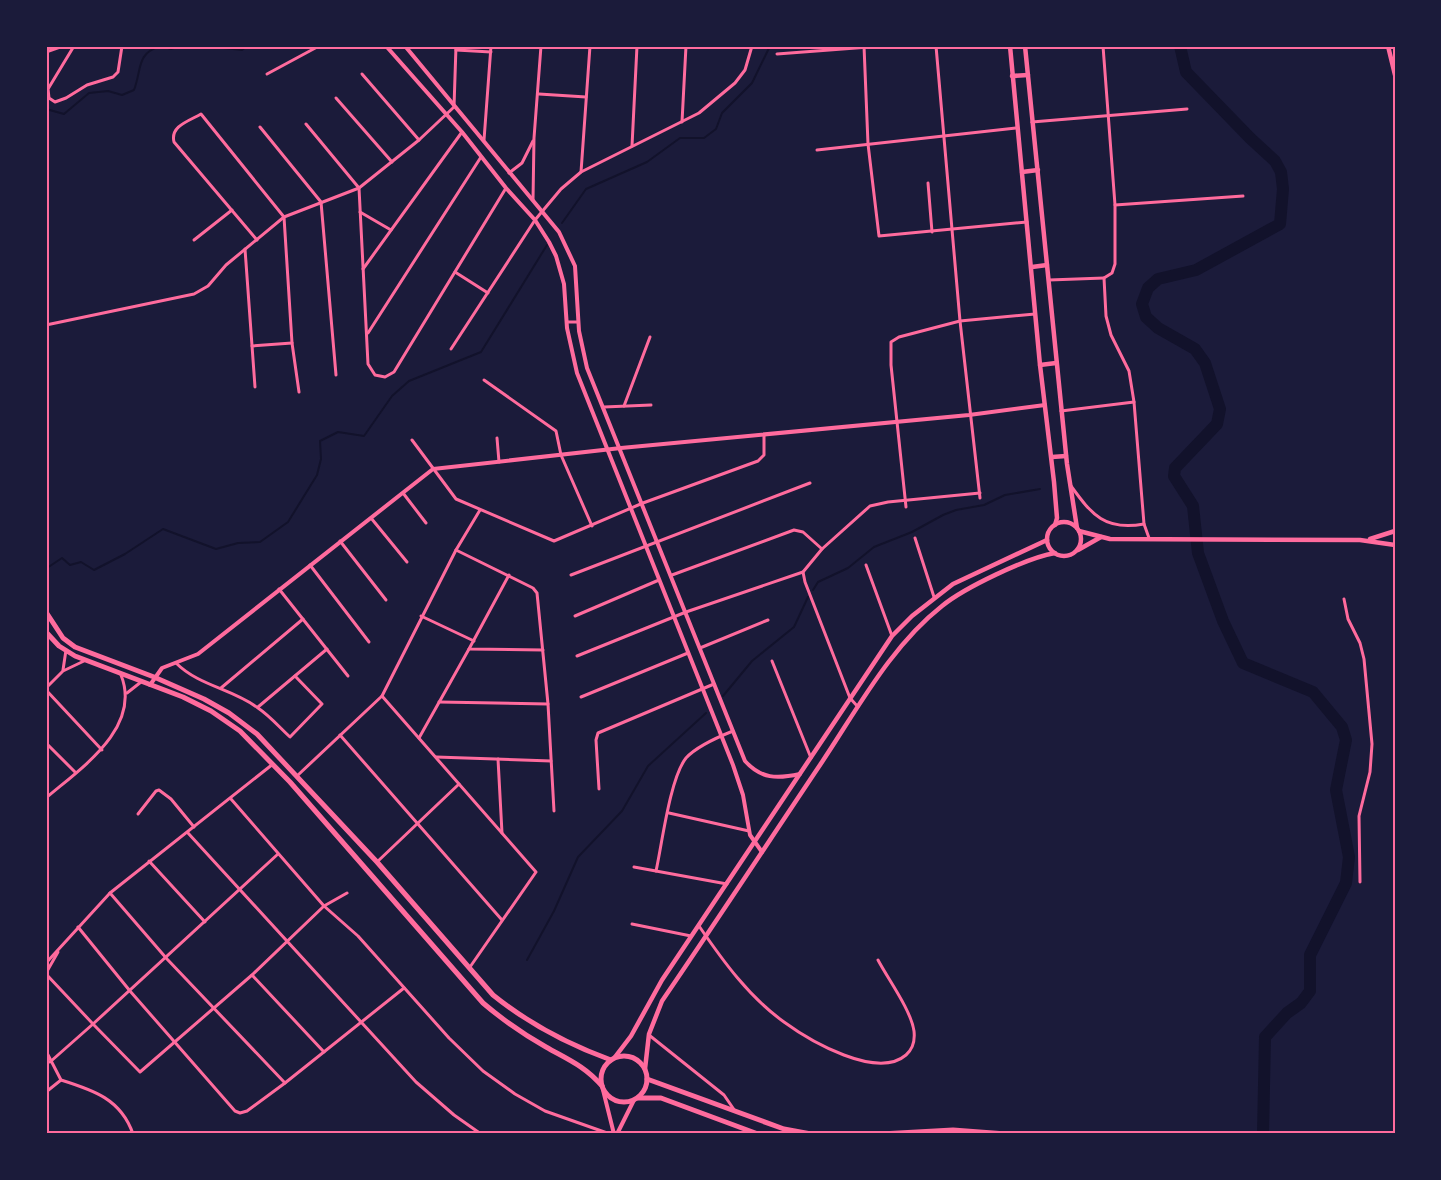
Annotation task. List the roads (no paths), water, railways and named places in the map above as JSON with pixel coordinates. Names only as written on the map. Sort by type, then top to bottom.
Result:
[{"type":"highway","points":[[46,612],[63,638],[75,647],[154,677],[204,699],[229,713],[257,734],[298,775],[377,862],[470,967],[492,995],[514,1013],[551,1035],[613,1058]]},
{"type":"highway","points":[[46,632],[66,650],[84,661],[183,697],[211,711],[240,731],[273,764],[483,1003],[510,1026],[574,1060],[589,1071],[602,1088],[618,1101],[661,1098],[754,1133]]},
{"type":"highway","points":[[602,1088],[603,1068],[613,1058],[622,1056],[635,1059],[645,1069],[647,1079],[643,1092],[636,1099]]},
{"type":"highway","points":[[647,1079],[784,1129],[812,1134]]},
{"type":"highway","points":[[880,1134],[961,1130],[1006,1134]]},
{"type":"main road","points":[[1010,46],[1016,128],[1057,518],[1047,540],[1049,548],[1055,553],[1068,556],[1101,537]]},
{"type":"main road","points":[[1025,46],[1069,483],[1081,542],[1077,550]]},
{"type":"main road","points":[[1388,46],[1395,75]]},
{"type":"main road","points":[[1012,76],[1028,75]]},
{"type":"main road","points":[[1022,172],[1038,170]]},
{"type":"main road","points":[[1032,266],[1047,265]]},
{"type":"main road","points":[[1040,365],[1056,363]]},
{"type":"main road","points":[[1052,457],[1066,456]]},
{"type":"main road","points":[[1055,525],[1067,523],[1078,530],[1101,537],[1360,540],[1395,545]]},
{"type":"main road","points":[[1360,540],[1395,531]]},
{"type":"main road","points":[[613,1058],[631,1036],[653,996],[692,936],[892,636],[934,597],[962,579],[1021,554],[1047,540]]},
{"type":"main road","points":[[645,1069],[649,1034],[662,1001],[858,707],[902,646],[942,605],[998,575],[1055,553]]},
{"type":"main road","points":[[653,996],[662,1001]]},
{"type":"street","points":[[46,52],[63,46]]},
{"type":"street","points":[[74,46],[48,88],[49,98],[54,102],[60,101],[87,85],[113,78],[118,72],[122,46]]},
{"type":"street","points":[[267,74],[319,46]]},
{"type":"street","points":[[386,46],[462,132],[506,188],[535,220],[550,242],[561,270],[570,350],[577,374],[721,736],[743,795],[753,843],[762,852]]},
{"type":"street","points":[[405,46],[560,232],[575,266],[578,322],[587,368],[621,448],[745,761],[754,771],[762,776],[784,778],[800,774]]},
{"type":"street","points":[[484,143],[492,46]]},
{"type":"street","points":[[533,200],[534,138],[539,94],[541,46]]},
{"type":"street","points":[[581,172],[590,46]]},
{"type":"street","points":[[632,146],[637,46]]},
{"type":"street","points":[[682,122],[686,46]]},
{"type":"street","points":[[451,348],[535,220],[561,189],[581,172],[699,114],[735,84],[745,70],[752,46]]},
{"type":"street","points":[[777,54],[882,46]]},
{"type":"street","points":[[936,46],[960,321],[980,498]]},
{"type":"street","points":[[1049,280],[1104,278],[1112,273],[1115,264],[1114,205],[1103,46]]},
{"type":"street","points":[[864,47],[868,144],[879,236],[1027,222]]},
{"type":"street","points":[[46,325],[194,294],[212,283],[226,265],[284,217],[358,188],[446,116],[454,106],[456,48],[491,52]]},
{"type":"street","points":[[362,74],[419,140]]},
{"type":"street","points":[[539,94],[586,97]]},
{"type":"street","points":[[336,98],[392,162]]},
{"type":"street","points":[[1032,122],[1187,109]]},
{"type":"street","points":[[257,240],[174,142],[173,135],[175,130],[201,114],[284,217],[292,344],[299,392]]},
{"type":"street","points":[[306,124],[358,188],[368,334],[368,364],[372,372],[381,377],[394,372],[506,188]]},
{"type":"street","points":[[260,127],[321,202],[336,375]]},
{"type":"street","points":[[817,150],[1016,128]]},
{"type":"street","points":[[363,269],[462,132]]},
{"type":"street","points":[[509,173],[522,163],[534,138]]},
{"type":"street","points":[[368,334],[481,157]]},
{"type":"street","points":[[928,183],[932,232]]},
{"type":"street","points":[[1114,205],[1242,196]]},
{"type":"street","points":[[194,240],[232,210]]},
{"type":"street","points":[[360,212],[391,230]]},
{"type":"street","points":[[245,248],[255,387]]},
{"type":"street","points":[[454,272],[488,294]]},
{"type":"street","points":[[1104,278],[1106,316],[1111,335],[1129,371],[1134,402],[1144,524],[1149,538]]},
{"type":"street","points":[[906,507],[890,345],[894,339],[960,321],[1036,314]]},
{"type":"street","points":[[566,322],[578,322]]},
{"type":"street","points":[[624,406],[650,337]]},
{"type":"street","points":[[252,346],[292,344]]},
{"type":"street","points":[[484,380],[556,431],[561,455],[592,526]]},
{"type":"street","points":[[1061,411],[1134,402]]},
{"type":"street","points":[[604,407],[651,405]]},
{"type":"street","points":[[150,685],[162,668],[198,654],[309,564],[433,469],[621,448],[764,436],[970,415],[1046,405]]},
{"type":"street","points":[[412,440],[455,498],[552,541],[592,526],[630,508],[758,461],[764,455],[764,436]]},
{"type":"street","points":[[497,438],[499,462]]},
{"type":"street","points":[[571,575],[810,482]]},
{"type":"street","points":[[1069,483],[1084,504],[1101,520],[1121,525],[1144,524]]},
{"type":"street","points":[[403,493],[426,523]]},
{"type":"street","points":[[577,656],[686,612],[803,572],[822,549],[870,506],[906,500],[980,493]]},
{"type":"street","points":[[298,775],[382,696],[421,616],[456,550],[480,510]]},
{"type":"street","points":[[371,518],[407,562]]},
{"type":"street","points":[[672,575],[794,530],[803,532],[822,549]]},
{"type":"street","points":[[915,538],[934,597]]},
{"type":"street","points":[[340,541],[386,600]]},
{"type":"street","points":[[456,550],[509,575],[535,590],[548,704],[554,811]]},
{"type":"street","points":[[309,564],[369,642]]},
{"type":"street","points":[[866,565],[892,636]]},
{"type":"street","points":[[803,572],[805,582],[850,698],[858,707]]},
{"type":"street","points":[[419,738],[474,642],[509,575]]},
{"type":"street","points":[[575,616],[659,580]]},
{"type":"street","points":[[279,589],[348,676]]},
{"type":"street","points":[[1344,599],[1348,618],[1360,643],[1364,659],[1372,744],[1370,772],[1359,816],[1360,882]]},
{"type":"street","points":[[421,616],[474,642]]},
{"type":"street","points":[[221,688],[303,619]]},
{"type":"street","points":[[700,648],[768,620]]},
{"type":"street","points":[[469,648],[543,650]]},
{"type":"street","points":[[258,707],[327,649]]},
{"type":"street","points":[[63,671],[66,650]]},
{"type":"street","points":[[581,697],[688,653]]},
{"type":"street","points":[[84,661],[63,671],[46,689],[102,750]]},
{"type":"street","points":[[772,661],[810,758]]},
{"type":"street","points":[[176,663],[189,676],[221,688],[258,707],[290,737],[322,704],[295,676]]},
{"type":"street","points":[[47,796],[102,750],[119,724],[127,692],[121,675]]},
{"type":"street","points":[[127,692],[141,682]]},
{"type":"street","points":[[599,789],[596,740],[598,733],[715,684]]},
{"type":"street","points":[[382,696],[536,872],[470,967]]},
{"type":"street","points":[[439,702],[548,704]]},
{"type":"street","points":[[656,871],[677,774],[686,759],[721,736],[733,731]]},
{"type":"street","points":[[340,735],[502,920]]},
{"type":"street","points":[[46,743],[75,772]]},
{"type":"street","points":[[435,757],[551,761]]},
{"type":"street","points":[[498,760],[502,833]]},
{"type":"street","points":[[46,963],[110,893],[273,764]]},
{"type":"street","points":[[377,862],[417,821],[459,784]]},
{"type":"street","points":[[138,814],[156,791],[159,790],[171,799],[194,828]]},
{"type":"street","points":[[230,799],[324,906],[358,936],[454,1043],[483,1071],[515,1094],[545,1111],[610,1134]]},
{"type":"street","points":[[668,813],[749,831]]},
{"type":"street","points":[[188,833],[241,889],[285,941],[424,1090],[481,1134]]},
{"type":"street","points":[[50,1062],[167,958],[278,854]]},
{"type":"street","points":[[149,861],[205,922]]},
{"type":"street","points":[[634,868],[727,884]]},
{"type":"street","points":[[110,893],[213,1008],[285,1083]]},
{"type":"street","points":[[61,946],[46,974],[140,1072],[252,975],[285,941],[324,906],[348,893]]},
{"type":"street","points":[[632,924],[692,936]]},
{"type":"street","points":[[699,926],[746,988],[784,1022],[811,1039],[847,1056],[875,1063],[902,1058],[912,1049],[914,1041],[914,1029],[908,1015],[878,960]]},
{"type":"street","points":[[78,927],[130,991],[237,1112],[247,1111],[285,1083],[360,1021],[404,988]]},
{"type":"street","points":[[252,975],[324,1052]]},
{"type":"street","points":[[649,1034],[729,1099],[736,1111]]},
{"type":"street","points":[[46,1051],[60,1080],[106,1096],[119,1109],[133,1134]]},
{"type":"street","points":[[46,1092],[60,1080]]},
{"type":"street","points":[[602,1088],[616,1134]]},
{"type":"street","points":[[616,1134],[636,1099]]},
{"type":"waterway","points":[[46,109],[64,114],[89,93],[108,91],[122,95],[134,90],[143,58],[152,49],[160,46]]},
{"type":"waterway","points":[[163,46],[171,49],[179,46]]},
{"type":"waterway","points":[[206,46],[242,50],[247,46]]},
{"type":"waterway","points":[[562,223],[586,189],[647,162],[680,138],[704,138],[716,129],[722,113],[752,83],[770,46]]},
{"type":"waterway","points":[[1180,46],[1186,72],[1275,161],[1281,172],[1283,189],[1280,224],[1196,270],[1158,279],[1148,288],[1142,304],[1146,317],[1158,328],[1195,349],[1205,363],[1220,409],[1217,424],[1175,468],[1174,476],[1193,506],[1198,553],[1223,621],[1243,663],[1313,692],[1342,727],[1346,740],[1336,790],[1349,857],[1346,883],[1310,955],[1310,991],[1301,1003],[1287,1013],[1265,1037],[1263,1134]]},
{"type":"waterway","points":[[47,568],[62,558],[70,565],[81,562],[94,570],[125,554],[163,529],[216,549],[238,543],[260,542],[288,522],[317,475],[321,459],[320,441],[338,432],[364,436],[392,396],[409,381],[481,352],[547,245]]},
{"type":"waterway","points":[[813,590],[818,582],[848,568],[874,547],[912,532],[943,515],[956,510],[984,505],[1005,495],[1040,489]]},
{"type":"waterway","points":[[723,696],[752,661],[794,627],[808,597]]},
{"type":"waterway","points":[[527,960],[554,911],[578,857],[622,811],[648,766],[706,713]]}]
